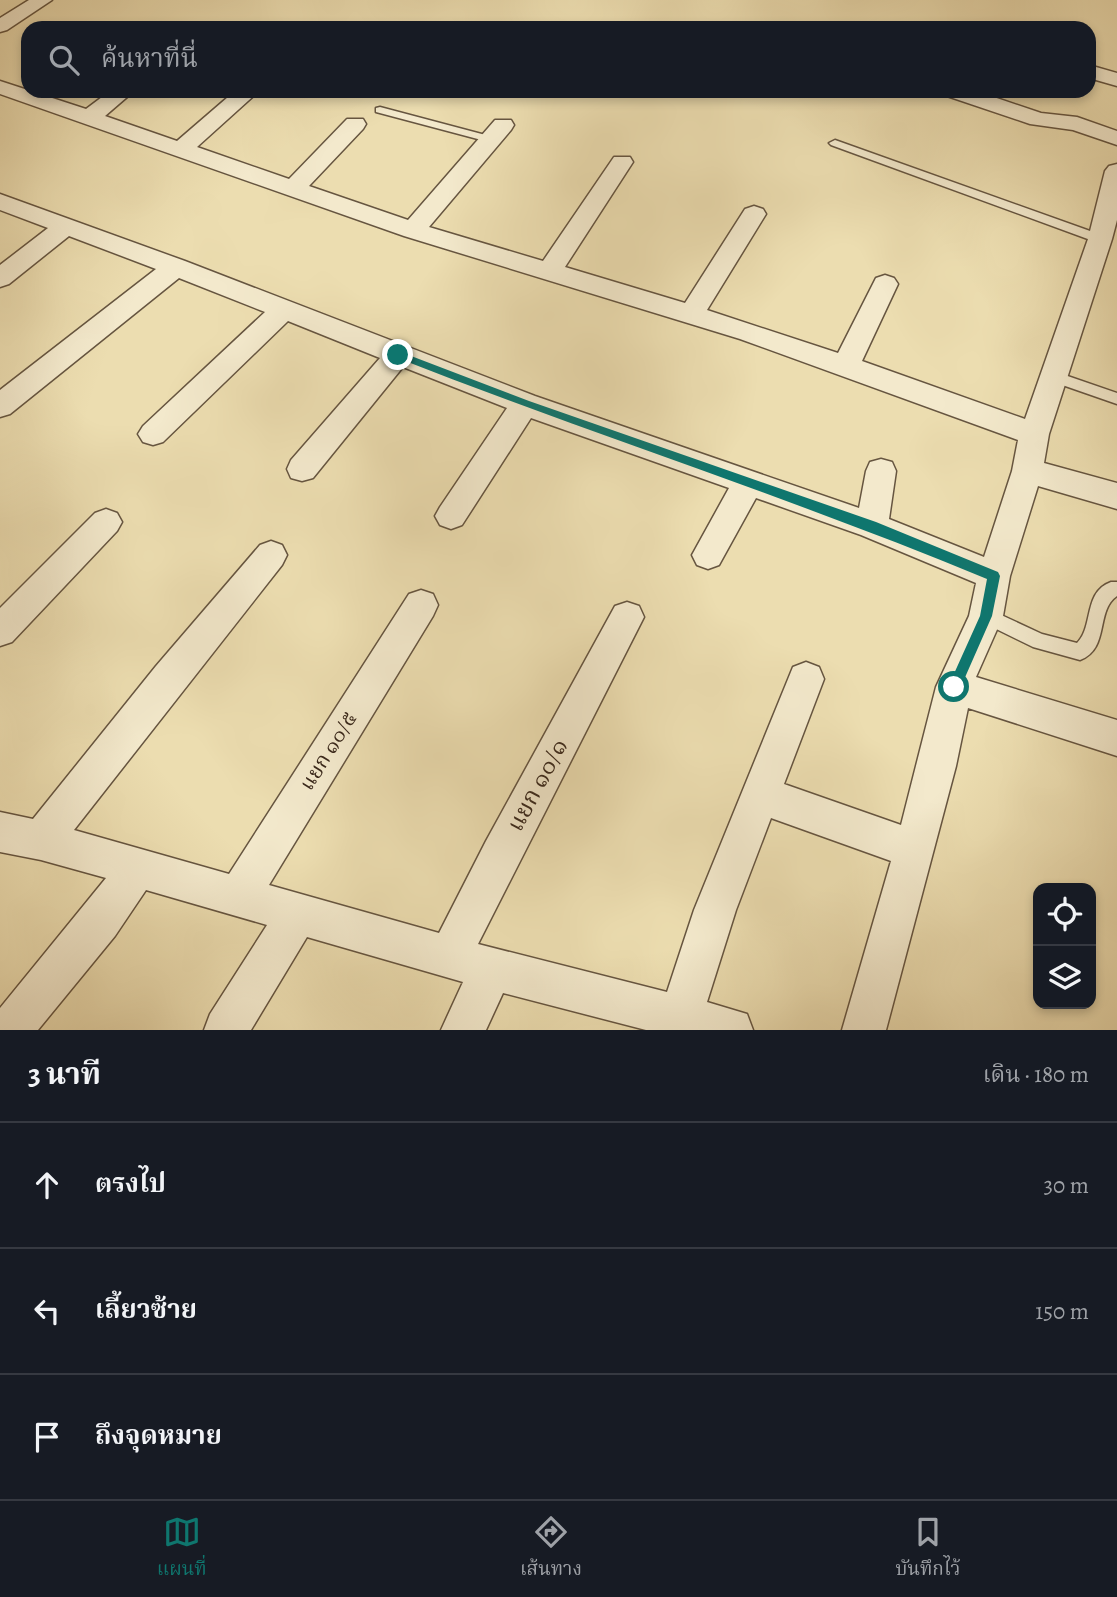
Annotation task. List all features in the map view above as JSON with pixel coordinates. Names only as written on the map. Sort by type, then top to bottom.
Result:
[{"type":"street","points":[[0,26],[42,0]]},
{"type":"street","points":[[1096,73],[1117,80]]},
{"type":"street","points":[[0,87],[21,94]]},
{"type":"street","points":[[33,98],[413,229],[691,314],[846,366],[1034,434]]},
{"type":"street","points":[[89,117],[114,98]]},
{"type":"street","points":[[180,150],[240,98]]},
{"type":"street","points":[[976,98],[1038,119],[1077,124],[1117,138]]},
{"type":"street","points":[[294,187],[355,124]]},
{"type":"street","points":[[413,229],[496,132]]},
{"type":"street","points":[[550,272],[622,162]]},
{"type":"street","points":[[864,1030],[937,766],[954,687],[986,616],[994,576],[1027,471],[1034,434],[1100,239],[1117,171]]},
{"type":"street","points":[[0,202],[176,267],[525,404],[872,526],[994,576]]},
{"type":"street","points":[[691,314],[754,214]]},
{"type":"street","points":[[0,278],[67,226]]},
{"type":"street","points":[[0,406],[176,267]]},
{"type":"street","points":[[846,366],[885,284]]},
{"type":"street","points":[[153,434],[283,310]]},
{"type":"street","points":[[302,469],[398,355]]},
{"type":"street","points":[[451,516],[525,404]]},
{"type":"street","points":[[872,526],[881,471]]},
{"type":"street","points":[[1027,471],[1117,496]]},
{"type":"street","points":[[708,555],[748,483]]},
{"type":"street","points":[[0,631],[106,522]]},
{"type":"street","points":[[41,840],[169,678],[271,555]]},
{"type":"street","name":"แยก ๑๐/๕","points":[[238,897],[421,606]]},
{"type":"street","name":"แยก ๑๐/๑","points":[[450,955],[627,617]]},
{"type":"street","points":[[680,1018],[715,910],[806,679]]},
{"type":"street","points":[[954,687],[1117,737]]},
{"type":"street","points":[[760,795],[912,849]]},
{"type":"street","points":[[0,832],[41,840],[492,969],[731,1030]]},
{"type":"street","points":[[9,1030],[100,921],[137,869]]},
{"type":"street","points":[[226,1030],[299,912]]},
{"type":"street","points":[[463,1030],[492,969]]},
{"type":"lane","points":[[380,110],[496,132]]},
{"type":"lane","points":[[835,142],[1100,239]]},
{"type":"lane","points":[[1053,376],[1117,399]]},
{"type":"lane","points":[[986,616],[1038,641],[1080,652],[1091,641],[1099,603],[1111,589],[1117,589]]},
{"type":"route","points":[[398,355],[525,404],[872,526],[994,576],[986,616],[954,687]]}]
